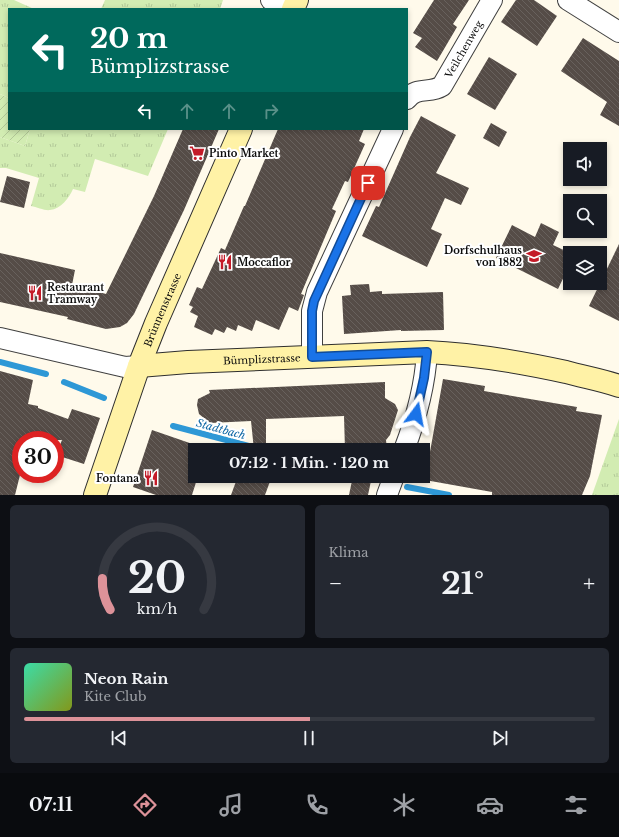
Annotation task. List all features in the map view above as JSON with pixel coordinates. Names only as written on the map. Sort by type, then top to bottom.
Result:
[{"type":"street","points":[[271,0],[291,8]]},
{"type":"street","name":"Veilchenweg","points":[[408,98],[411,94],[416,92],[436,89],[442,86],[492,0]]},
{"type":"street","points":[[568,0],[619,32]]},
{"type":"street","name":"Brünnenstrasse","points":[[96,495],[139,366],[156,323],[241,130]]},
{"type":"street","points":[[312,357],[312,311],[316,296],[393,130]]},
{"type":"street","name":"Bümplizstrasse","points":[[0,338],[124,367],[188,362],[427,352],[460,354],[503,359],[619,386]]},
{"type":"street","points":[[407,443],[414,423],[424,378],[427,352]]},
{"type":"street","points":[[387,495],[391,483]]},
{"type":"green space","points":[[0,0],[14,0],[32,8],[8,8],[8,98],[0,94]]},
{"type":"green space","points":[[105,0],[223,0],[220,8],[101,8]]},
{"type":"green space","points":[[0,94],[8,98],[8,130],[30,130],[25,146],[0,137]]},
{"type":"green space","points":[[30,130],[168,130],[148,176],[95,159],[85,192],[73,189],[67,199],[58,208],[48,210],[31,206],[39,178],[6,168],[0,168],[0,137],[25,146]]},
{"type":"green space","points":[[619,419],[619,495],[592,495]]},
{"type":"building","points":[[434,0],[469,0],[453,24],[457,27],[437,61],[415,47],[422,38],[413,33]]},
{"type":"building","points":[[516,0],[534,0],[557,16],[537,46],[501,22]]},
{"type":"building","points":[[583,38],[619,61],[619,126],[600,115],[607,102],[561,71]]},
{"type":"building","points":[[489,57],[517,74],[495,110],[467,94]]},
{"type":"building","points":[[421,116],[456,135],[436,173],[469,188],[461,205],[445,198],[431,229],[442,234],[427,267],[362,236],[376,206],[379,207]]},
{"type":"building","points":[[491,123],[507,132],[499,147],[483,138]]},
{"type":"building","points":[[183,130],[219,130],[184,210],[134,314],[127,323],[120,327],[106,329],[67,319],[68,317],[0,302],[0,253],[75,270],[72,285],[106,294],[154,196]]},
{"type":"building","points":[[278,130],[364,130],[359,141],[365,144],[348,182],[345,181],[332,209],[336,211],[301,294],[304,295],[298,311],[289,307],[279,330],[256,320],[252,331],[238,325],[236,331],[227,327],[224,333],[215,329],[212,335],[194,327],[198,316],[190,312],[193,307],[189,305],[197,287],[202,289],[221,248],[225,250]]},
{"type":"building","points":[[7,176],[30,182],[24,208],[0,202]]},
{"type":"building","name":"Dorfschulhaus von 1882","points":[[541,223],[559,232],[553,245],[563,250],[563,279],[558,289],[496,258],[512,225],[535,237]]},
{"type":"building","points":[[619,244],[619,321],[589,306],[597,290],[607,290],[607,269]]},
{"type":"building","points":[[369,284],[370,292],[382,291],[382,294],[443,292],[444,330],[401,330],[344,334],[342,296],[351,295],[350,285]]},
{"type":"building","points":[[0,371],[33,380],[28,404],[38,406],[38,408],[68,419],[72,409],[100,418],[84,464],[64,458],[64,431],[12,431],[12,483],[18,483],[15,495],[0,495]]},
{"type":"building","points":[[443,379],[485,386],[484,391],[577,407],[576,411],[602,415],[590,476],[582,495],[492,495],[492,492],[430,481],[430,452]]},
{"type":"building","points":[[385,382],[385,398],[395,404],[398,410],[390,435],[386,440],[386,443],[345,443],[344,416],[266,419],[266,443],[253,443],[251,421],[210,423],[199,414],[197,405],[198,399],[210,393],[209,390]]},
{"type":"building","points":[[152,430],[190,443],[188,443],[188,483],[196,483],[192,495],[156,495],[133,487]]},
{"type":"building","points":[[235,483],[269,483],[265,495],[231,495]]},
{"type":"building","points":[[352,483],[371,483],[368,495],[349,495]]},
{"type":"waterway","name":"Stadtbach","points":[[0,362],[46,374]]},
{"type":"waterway","name":"Stadtbach","points":[[64,382],[104,398]]},
{"type":"waterway","name":"Stadtbach","points":[[173,426],[237,443]]},
{"type":"waterway","name":"Stadtbach","points":[[407,487],[449,495]]},
{"type":"place","name":"Pinto Market","points":[[197,153]]},
{"type":"place","name":"Dorfschulhaus von 1882","points":[[534,256]]},
{"type":"place","name":"Moccaflor","points":[[225,262]]},
{"type":"place","name":"Restaurant Tramway","points":[[35,293]]},
{"type":"place","name":"Fontana","points":[[151,478]]},
{"type":"route","points":[[368,183],[314,301],[312,311],[312,357],[427,352],[426,368],[416,414]]}]
